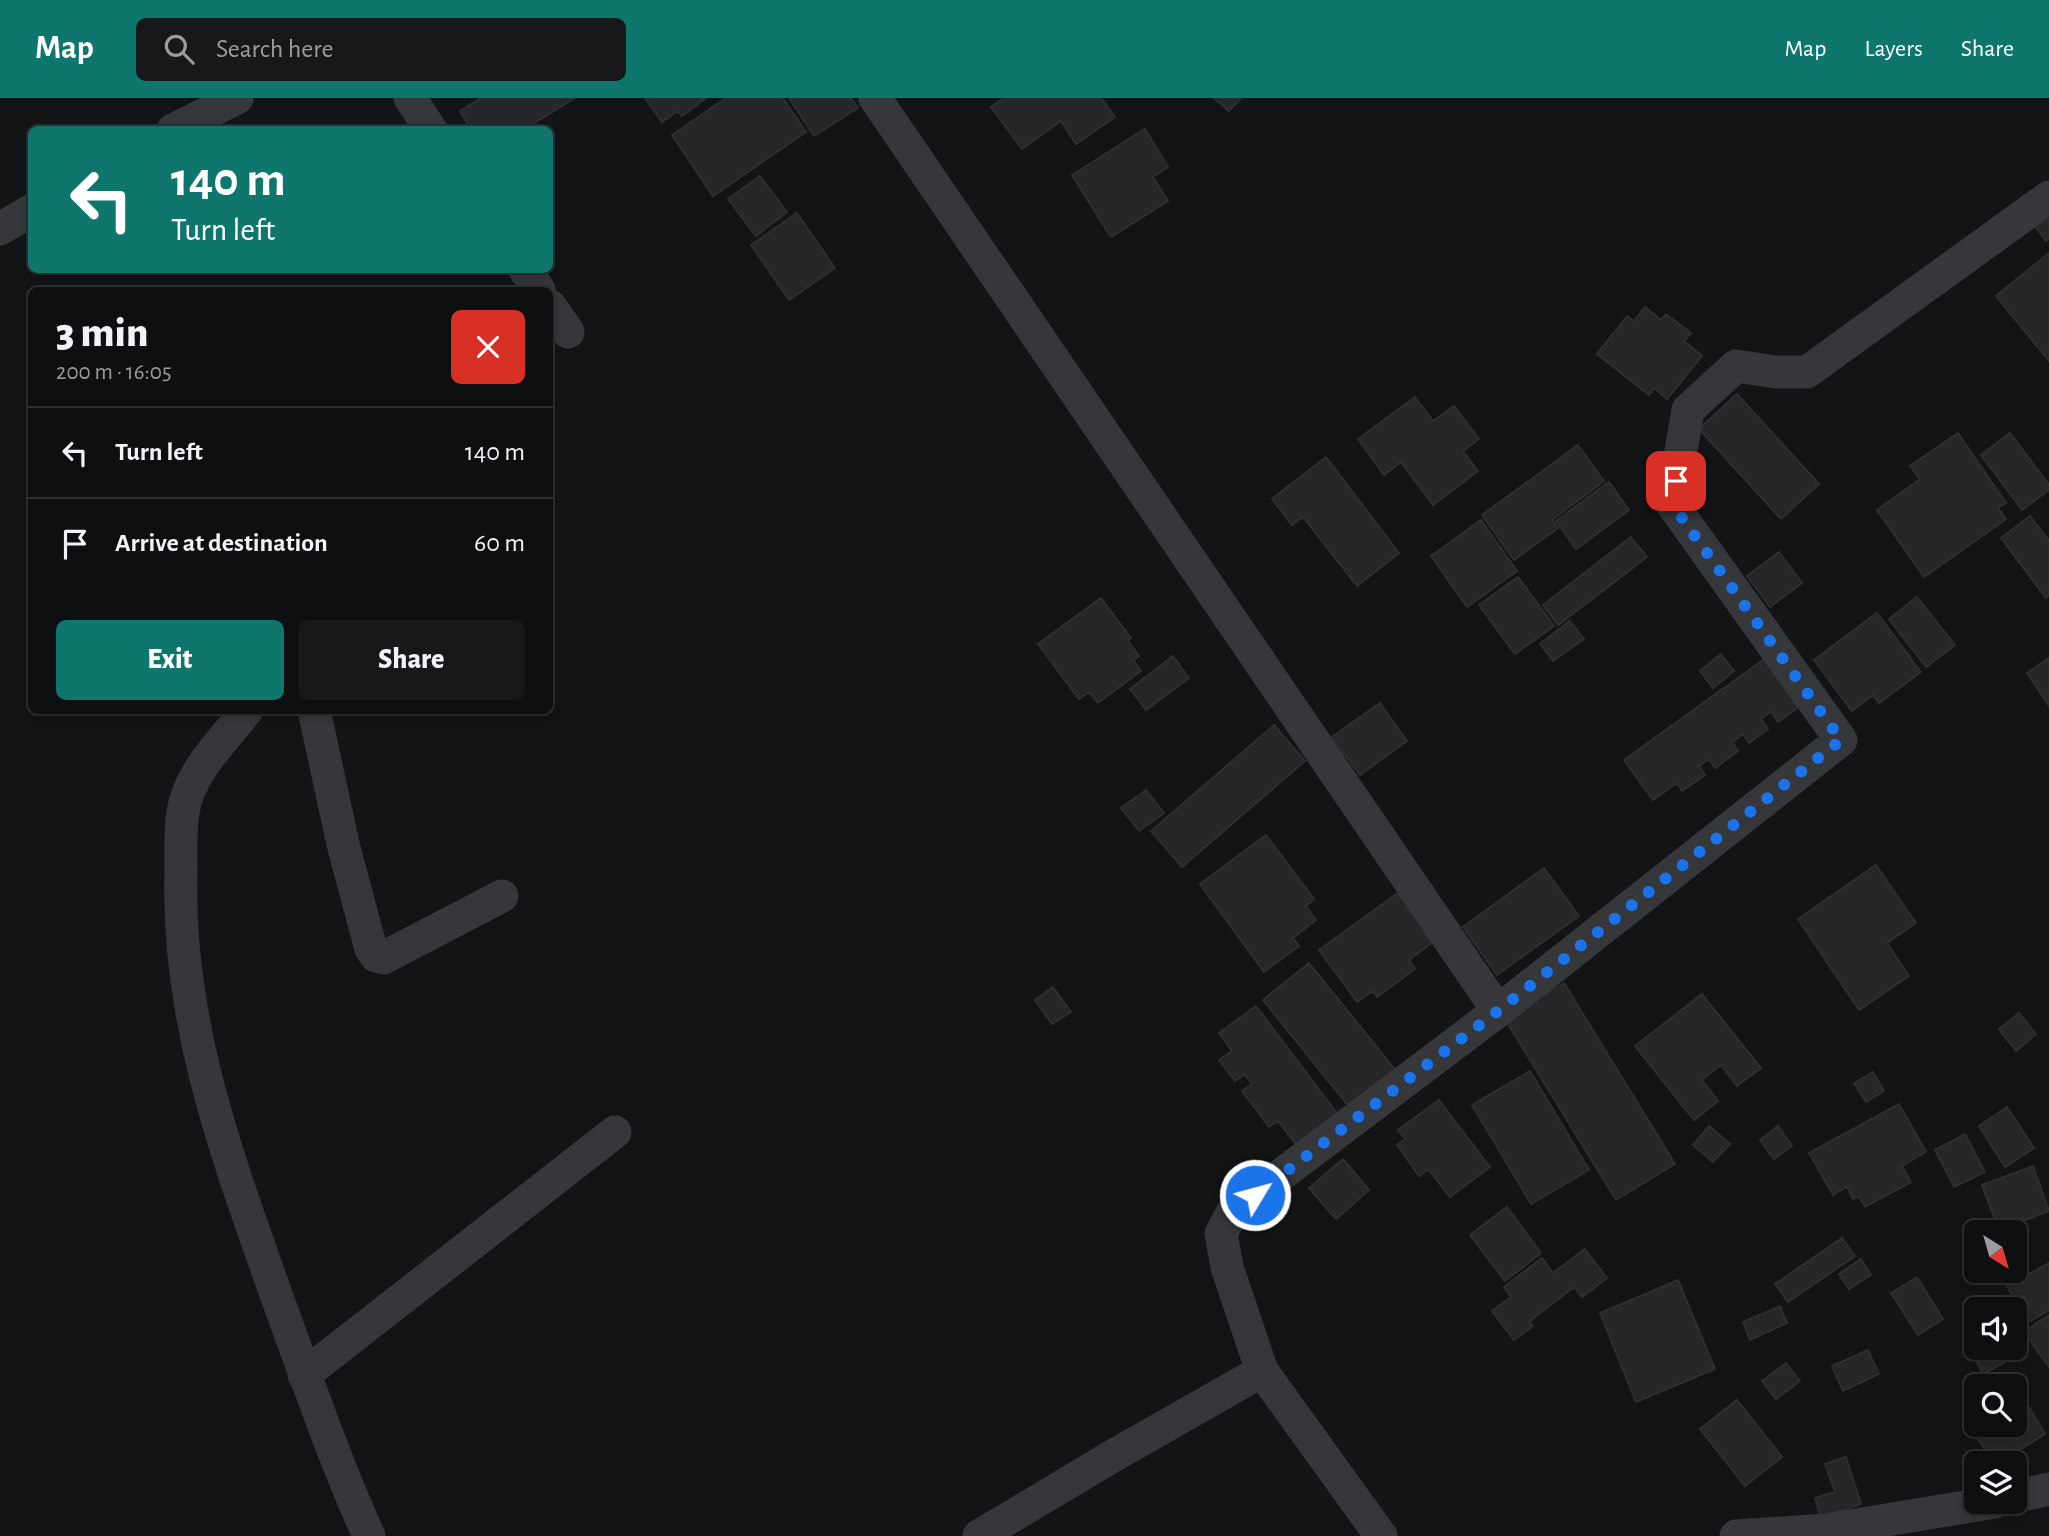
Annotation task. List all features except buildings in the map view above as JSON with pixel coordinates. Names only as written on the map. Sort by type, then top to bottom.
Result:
[{"type":"street","points":[[181,126],[237,98]]},
{"type":"street","points":[[410,98],[428,126]]},
{"type":"street","points":[[875,98],[1498,1011]]},
{"type":"street","points":[[1381,1536],[1262,1371],[1227,1267],[1221,1234],[1234,1211],[1498,1011],[1841,740],[1672,504],[1688,410],[1736,366],[1776,372],[1807,372],[2049,197]]},
{"type":"street","points":[[0,229],[28,212]]},
{"type":"street","points":[[244,714],[197,773],[183,811],[180,896],[187,989],[212,1108],[250,1225],[340,1471],[369,1536]]},
{"type":"street","points":[[315,714],[343,844],[371,948],[376,956],[383,958],[502,896]]},
{"type":"street","points":[[304,1376],[615,1132]]},
{"type":"street","points":[[979,1536],[1262,1371]]},
{"type":"street","points":[[2027,1494],[2049,1489]]},
{"type":"street","points":[[1736,1536],[1826,1530],[1964,1507]]},
{"type":"route","points":[[1255,1195],[1498,1011],[1841,740],[1672,504],[1676,481]]}]
